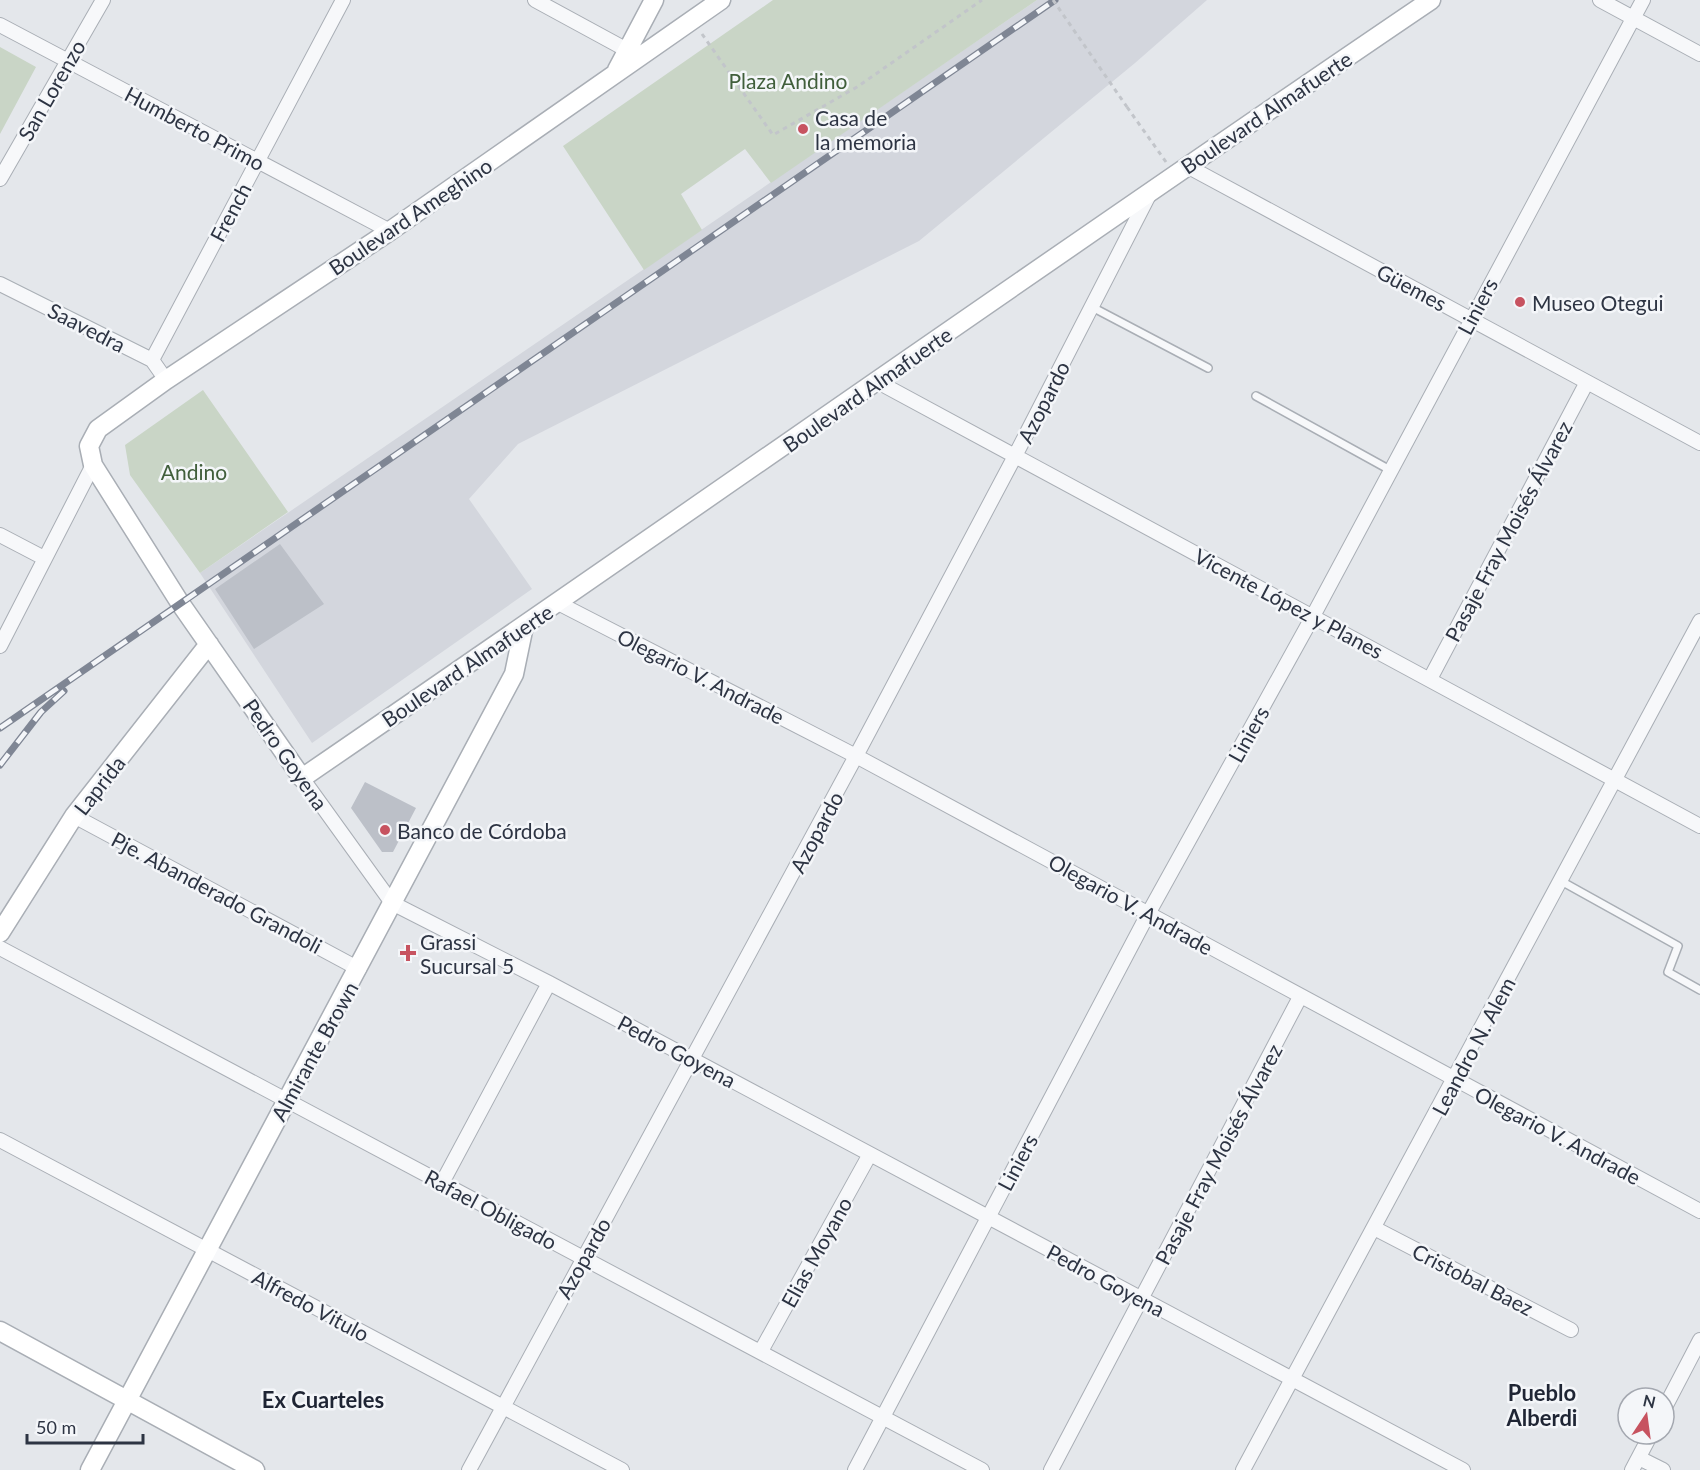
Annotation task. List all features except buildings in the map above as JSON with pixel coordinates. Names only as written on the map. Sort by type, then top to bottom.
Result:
[{"type":"main road","points":[[615,73],[654,0]]},
{"type":"main road","name":"Boulevard Ameghino","points":[[93,465],[89,446],[98,429],[166,380],[390,231],[721,0]]},
{"type":"main road","name":"Boulevard Almafuerte","points":[[302,778],[878,382],[1152,188],[1431,0]]},
{"type":"main road","name":"Pedro Goyena","points":[[93,465],[209,644],[302,778]]},
{"type":"main road","name":"Almirante Brown","points":[[90,1470],[286,1100],[359,969],[514,674],[524,626]]},
{"type":"main road","name":"Laprida","points":[[0,933],[74,816],[209,644]]},
{"type":"main road","points":[[0,1331],[255,1470]]},
{"type":"street","name":"San Lorenzo","points":[[0,179],[103,0]]},
{"type":"street","name":"French","points":[[152,360],[343,0]]},
{"type":"street","points":[[535,0],[627,50]]},
{"type":"street","points":[[1600,0],[1700,54]]},
{"type":"street","name":"Liniers","points":[[855,1470],[1148,914],[1313,616],[1642,0]]},
{"type":"street","name":"Humberto Primo","points":[[0,25],[390,231]]},
{"type":"street","name":"Güemes","points":[[1181,170],[1470,319],[1700,443]]},
{"type":"street","name":"Azopardo","points":[[469,1470],[856,756],[1015,456],[1152,188]]},
{"type":"street","name":"Saavedra","points":[[0,284],[152,360],[166,380]]},
{"type":"street","name":"Vicente López y Planes","points":[[878,382],[1700,826]]},
{"type":"street","name":"Pasaje Fray Moisés Álvarez","points":[[1430,679],[1587,382]]},
{"type":"street","points":[[0,646],[93,465]]},
{"type":"street","points":[[0,535],[44,558]]},
{"type":"street","name":"Olegario V. Andrade","points":[[558,603],[856,756],[1700,1211]]},
{"type":"street","name":"Leandro N. Alem","points":[[1243,1470],[1700,621]]},
{"type":"street","name":"Pedro Goyena","points":[[302,778],[392,903],[549,983],[1463,1470]]},
{"type":"street","name":"Pje. Abanderado Grandoli","points":[[74,816],[359,969]]},
{"type":"street","name":"Rafael Obligado","points":[[0,948],[982,1470]]},
{"type":"street","points":[[442,1183],[549,983]]},
{"type":"street","name":"Pasaje Fray Moisés Álvarez","points":[[1051,1470],[1300,997]]},
{"type":"street","name":"Alfredo Vitulo","points":[[0,1140],[622,1470]]},
{"type":"street","name":"Elias Moyano","points":[[761,1351],[870,1154]]},
{"type":"street","name":"Cristobal Baez","points":[[1374,1228],[1571,1330]]},
{"type":"street","points":[[1676,1386],[1700,1340]]},
{"type":"street","points":[[1645,1446],[1635,1464],[1662,1470]]},
{"type":"lane","points":[[1092,307],[1208,369]]},
{"type":"lane","points":[[1256,396],[1390,470]]},
{"type":"lane","points":[[1561,881],[1678,946],[1668,972],[1700,990]]},
{"type":"path","points":[[702,34],[773,135],[857,87],[982,0]]},
{"type":"path","points":[[1053,0],[1127,107],[1181,170]]},
{"type":"shaded area","points":[[1037,0],[1207,0],[1135,63],[919,241],[518,444],[469,499],[532,589],[312,743],[200,573]]},
{"type":"green space","name":"Plaza Andino","points":[[773,0],[1037,0],[771,183],[745,149],[681,194],[702,230],[644,270],[563,146]]},
{"type":"green space","points":[[0,47],[36,67],[0,134]]},
{"type":"green space","name":"Andino","points":[[203,390],[288,512],[200,573],[130,475],[125,445]]},
{"type":"railway","points":[[0,728],[1055,0]]},
{"type":"railway","points":[[0,765],[41,712],[64,691]]},
{"type":"place","name":"Casa de la memoria","points":[[803,129]]},
{"type":"place","name":"Museo Otegui","points":[[1520,302]]},
{"type":"place","name":"Banco de Córdoba","points":[[385,830]]},
{"type":"place","name":"Grassi Sucursal 5","points":[[408,953]]},
{"type":"district","name":"Ex Cuarteles","points":[[323,1399]]},
{"type":"district","name":"Pueblo Alberdi","points":[[1542,1404]]}]
